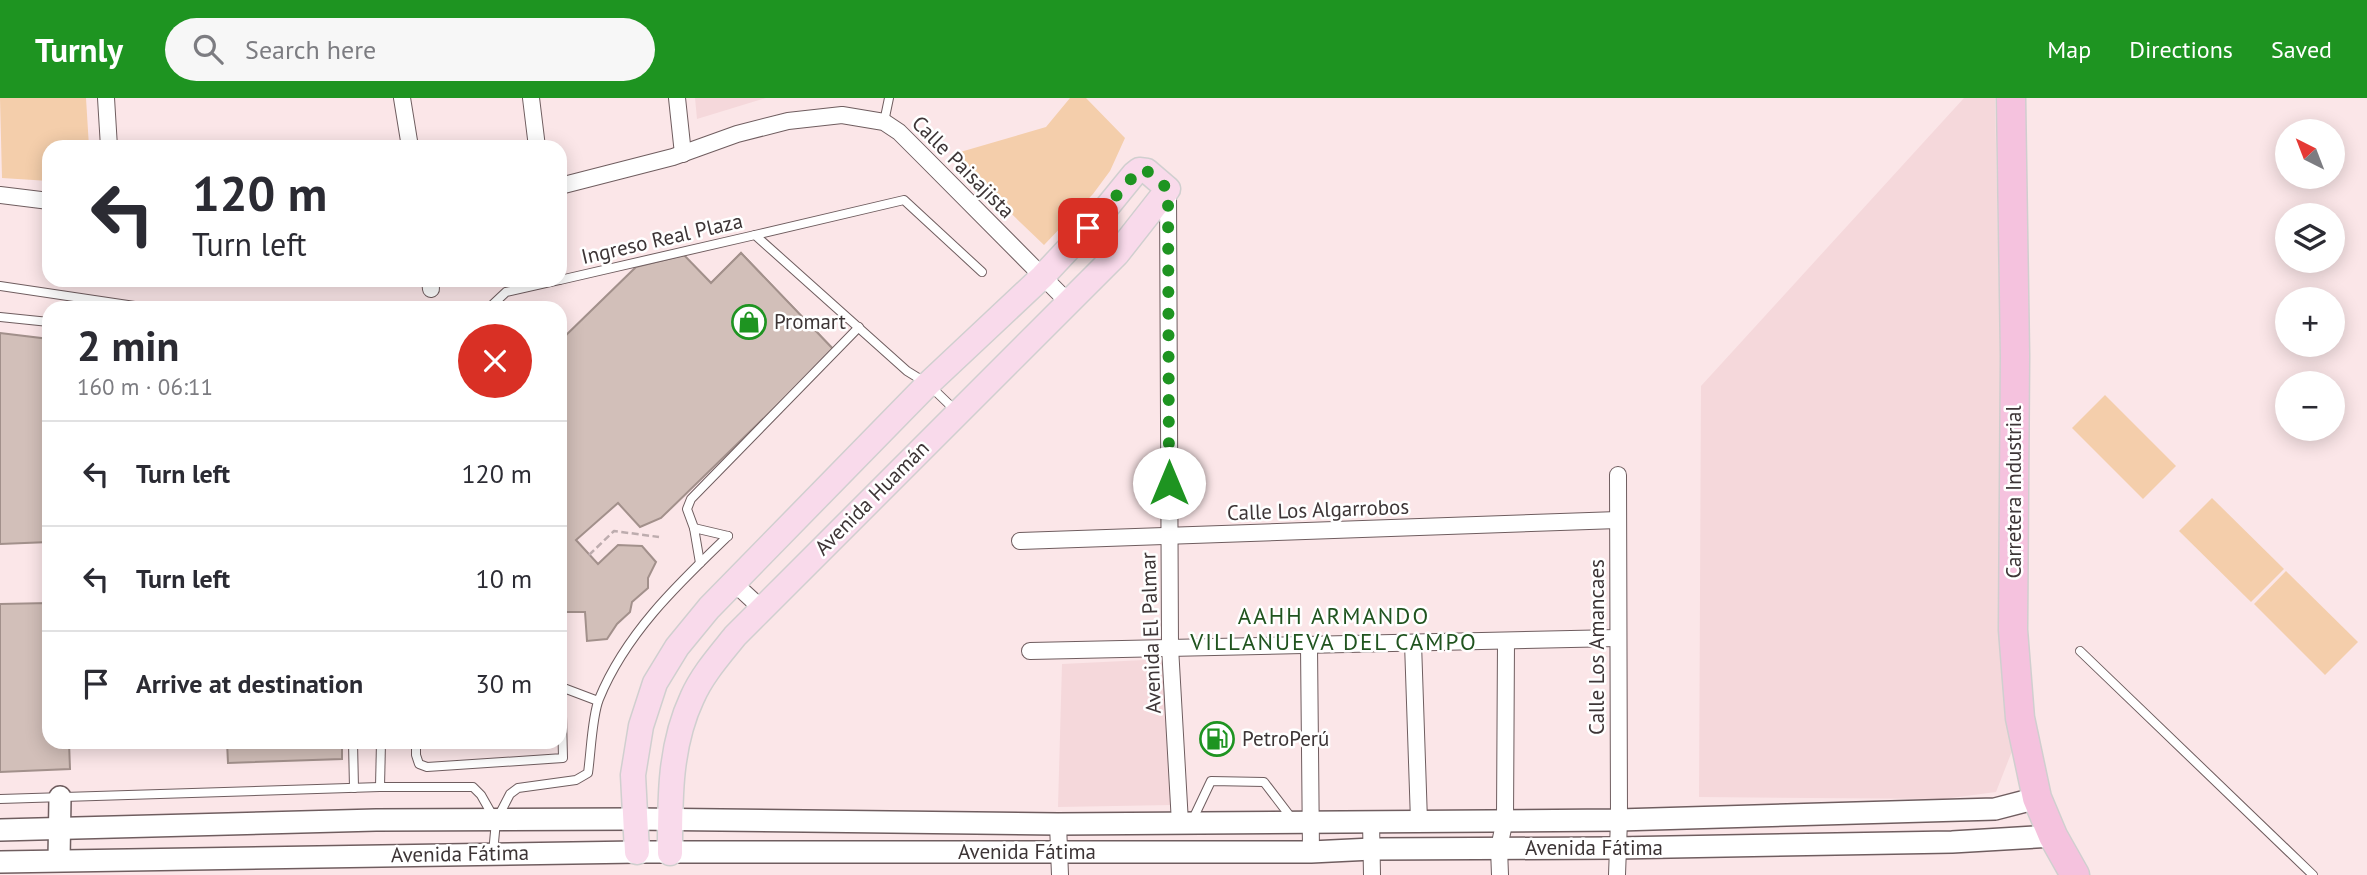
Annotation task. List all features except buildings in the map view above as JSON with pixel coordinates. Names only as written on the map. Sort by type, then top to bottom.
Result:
[{"type":"highway","name":"Carretera Industrial","points":[[2011,98],[2015,356],[2013,630],[2020,718],[2037,798],[2053,836],[2075,875]]},
{"type":"main road","name":"Avenida Huamán","points":[[637,852],[633,775],[641,726],[655,683],[677,647],[709,608],[928,384],[1042,277],[1139,170],[1147,171],[1168,189],[1117,254],[735,636],[712,665],[692,698],[677,739],[671,782],[670,853]]},
{"type":"main road","points":[[59,860],[60,797]]},
{"type":"main road","name":"Avenida Fátima","points":[[0,830],[376,820],[635,819],[1058,824],[1619,820],[1995,809],[2037,798]]},
{"type":"main road","points":[[376,820],[376,854]]},
{"type":"main road","points":[[845,853],[846,822]]},
{"type":"main road","name":"Avenida Fátima","points":[[0,862],[493,853],[1311,852],[1952,842],[2053,836]]},
{"type":"street","points":[[106,98],[109,140]]},
{"type":"street","points":[[402,98],[409,140]]},
{"type":"street","points":[[531,98],[536,140]]},
{"type":"street","points":[[677,98],[683,154]]},
{"type":"street","name":"Calle Paisajista","points":[[567,184],[683,154],[737,134],[788,121],[842,115],[884,122],[900,132],[1069,303]]},
{"type":"street","name":"Avenida El Palmar","points":[[1168,189],[1170,647],[1186,823]]},
{"type":"street","points":[[0,195],[42,200]]},
{"type":"street","name":"Calle Los Amancaes","points":[[1618,475],[1619,820]]},
{"type":"street","name":"Calle Los Algarrobos","points":[[1020,541],[1618,520]]},
{"type":"street","points":[[734,583],[762,609]]},
{"type":"street","points":[[1030,651],[1618,638]]},
{"type":"street","points":[[1500,875],[1499,848],[1505,819],[1506,641]]},
{"type":"street","points":[[1413,643],[1419,821]]},
{"type":"street","points":[[1309,646],[1302,822],[1311,852]]},
{"type":"street","points":[[1617,875],[1619,820]]},
{"type":"street","points":[[1371,821],[1373,875]]},
{"type":"street","points":[[1058,824],[1060,875]]},
{"type":"lane","points":[[884,122],[888,98]]},
{"type":"lane","points":[[755,235],[904,200],[982,272]]},
{"type":"lane","name":"Ingreso Real Plaza","points":[[567,278],[755,235],[957,412]]},
{"type":"lane","points":[[0,286],[101,301]]},
{"type":"lane","name":"Ingreso Real Plaza","points":[[496,301],[506,292],[528,287]]},
{"type":"lane","points":[[0,317],[42,321]]},
{"type":"lane","points":[[700,563],[694,528],[687,509],[691,499],[859,327]]},
{"type":"lane","points":[[493,853],[496,821],[510,794],[518,788],[576,780],[588,773],[598,701],[622,655],[652,613],[728,536],[694,528]]},
{"type":"lane","points":[[2080,651],[2313,875]]},
{"type":"lane","points":[[567,689],[598,701]]},
{"type":"lane","points":[[353,749],[354,788]]},
{"type":"lane","points":[[380,787],[381,749]]},
{"type":"lane","points":[[415,749],[419,764],[427,767],[563,758],[563,749]]},
{"type":"lane","points":[[1186,823],[1211,781],[1264,782],[1302,822]]},
{"type":"lane","points":[[0,799],[380,787],[473,787],[481,795],[496,821]]},
{"type":"path","points":[[589,555],[614,531],[659,537]]},
{"type":"shaded area","points":[[0,98],[86,98],[89,140],[42,140],[42,181],[2,178]]},
{"type":"shaded area","points":[[695,98],[766,98],[697,119]]},
{"type":"shaded area","points":[[1070,98],[1086,98],[1125,138],[1110,171],[1093,194],[1044,245],[950,155],[1046,127]]},
{"type":"shaded area","points":[[1964,98],[1995,98],[2007,666],[2014,746],[1996,792],[1943,799],[1699,797],[1701,386]]},
{"type":"shaded area","points":[[2105,395],[2176,466],[2143,499],[2072,428]]},
{"type":"shaded area","points":[[2212,498],[2284,569],[2251,602],[2179,531]]},
{"type":"shaded area","points":[[2286,571],[2358,642],[2325,675],[2254,604]]},
{"type":"shaded area","points":[[1165,659],[1172,805],[1058,807],[1062,664]]},
{"type":"place","name":"Promart","points":[[749,322]]},
{"type":"place","name":"PetroPerú","points":[[1217,739]]},
{"type":"district","name":"AAHH ARMANDO VILLANUEVA DEL CAMPO","points":[[1334,629]]},
{"type":"route","points":[[1088,228],[1139,170],[1147,171],[1168,189],[1169,483]]}]
